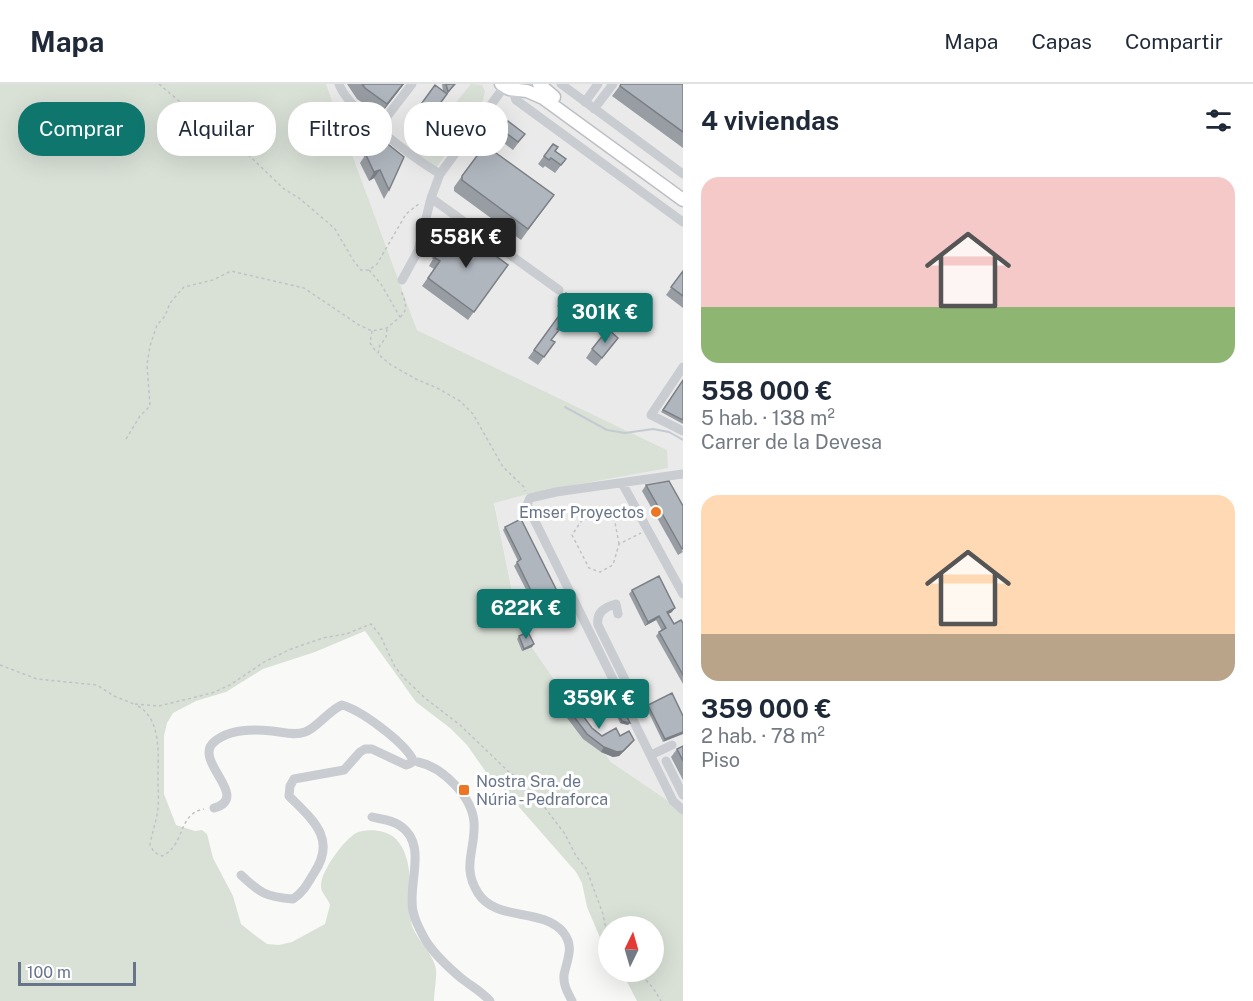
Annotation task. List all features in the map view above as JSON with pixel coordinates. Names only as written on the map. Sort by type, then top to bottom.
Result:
[{"type":"main road","points":[[539,84],[683,193]]},
{"type":"main road","points":[[513,87],[543,98],[683,200]]},
{"type":"street","points":[[339,84],[342,93],[350,102]]},
{"type":"street","points":[[392,110],[412,84]]},
{"type":"street","points":[[561,84],[683,174]]},
{"type":"street","points":[[585,102],[598,84]]},
{"type":"street","points":[[594,109],[613,84]]},
{"type":"street","points":[[402,280],[418,251],[431,198],[440,174],[513,87]]},
{"type":"street","points":[[513,87],[516,100],[683,222]]},
{"type":"street","points":[[392,140],[416,160],[440,174]]},
{"type":"street","points":[[431,198],[559,290]]},
{"type":"street","points":[[683,367],[651,416],[683,431]]},
{"type":"street","points":[[683,474],[556,492],[530,498],[526,505],[605,652],[674,801],[683,810]]},
{"type":"street","points":[[622,483],[683,594]]},
{"type":"street","points":[[618,614],[616,604],[601,611],[597,618],[598,625],[605,652],[629,688]]},
{"type":"street","points":[[214,808],[225,801],[227,794],[225,784],[210,762],[208,753],[211,744],[236,732],[256,730],[289,734],[306,732],[332,709],[342,705],[354,708],[384,730],[414,761],[432,766],[454,783],[474,820],[468,864],[472,883],[480,896],[490,905],[543,919],[562,932],[571,950],[564,976],[565,987],[572,1001]]},
{"type":"street","points":[[651,754],[672,745]]},
{"type":"street","points":[[241,875],[259,892],[293,898],[304,889],[320,865],[324,847],[323,837],[309,816],[289,796],[290,786],[294,779],[344,770],[365,749],[372,749],[406,765],[414,761]]},
{"type":"street","points":[[666,761],[683,795]]},
{"type":"street","points":[[372,817],[398,824],[412,839],[415,853],[412,900],[418,927],[445,965],[482,992],[490,1001]]},
{"type":"path","points":[[159,84],[206,124],[236,143],[284,189],[312,208],[334,229],[361,270],[369,270],[377,264],[406,214],[418,204],[431,198]]},
{"type":"path","points":[[369,270],[381,284],[400,317]]},
{"type":"path","points":[[126,438],[140,416],[150,406],[147,365],[157,325],[165,316],[170,303],[184,286],[213,280],[231,272],[304,288],[359,325],[372,331],[387,328],[404,314],[406,306],[401,290],[402,280]]},
{"type":"path","points":[[378,354],[380,345],[386,338],[387,328]]},
{"type":"path","points":[[372,331],[370,343],[378,354],[416,379],[454,397],[473,414],[503,467],[524,487],[527,501]]},
{"type":"path","points":[[619,544],[614,517],[601,515],[582,520],[572,535],[589,568],[600,572],[613,565],[619,544],[648,531]]},
{"type":"path","points":[[135,704],[159,706],[212,693],[291,649],[371,624],[380,635],[395,667],[405,679],[460,725],[510,773],[532,787],[566,834],[576,856],[586,868],[603,916]]},
{"type":"path","points":[[0,666],[37,679],[97,685],[114,696],[145,710],[155,729],[158,748],[158,810],[150,845],[154,852],[162,856],[170,853],[176,846],[188,817],[198,810],[214,808]]},
{"type":"path","points":[[649,982],[661,1001]]},
{"type":"shaded area","points":[[0,84],[326,84],[333,102],[288,102],[288,156],[353,156],[417,330],[667,450],[668,468],[536,492],[494,503],[520,630],[611,762],[683,811],[683,1001],[637,1001],[627,982],[664,982],[664,916],[598,916],[598,933],[587,907],[582,883],[576,872],[505,791],[488,775],[467,745],[450,728],[416,702],[365,631],[315,652],[263,669],[226,692],[196,701],[173,713],[167,723],[164,736],[164,794],[176,825],[195,831],[202,830],[207,834],[213,858],[233,896],[241,924],[267,944],[279,945],[292,942],[325,924],[330,905],[322,890],[322,879],[334,856],[351,837],[360,831],[371,830],[387,833],[395,838],[406,856],[410,878],[411,921],[436,969],[434,1001],[0,1001]]},
{"type":"shaded area","points":[[326,84],[683,84],[683,811],[611,762],[520,630],[494,502],[536,492],[667,450],[417,330],[353,156],[392,156],[392,102],[333,102]]},
{"type":"shaded area","points":[[471,84],[482,85],[485,91],[482,102],[456,102]]},
{"type":"shaded area","points":[[418,156],[445,156],[436,168]]},
{"type":"building","points":[[362,84],[403,84],[389,102],[384,102]]},
{"type":"building","points":[[446,84],[455,84],[448,92]]},
{"type":"building","points":[[621,84],[683,84],[683,132],[620,86]]},
{"type":"building","points":[[435,85],[447,94],[441,102],[423,102]]},
{"type":"building","points":[[508,121],[525,134],[518,142],[508,134]]},
{"type":"building","points":[[553,144],[558,147],[555,151],[566,159],[561,165],[544,156]]},
{"type":"building","points":[[392,147],[404,157],[389,190],[380,170],[374,172],[366,156],[392,156]]},
{"type":"building","points":[[477,156],[500,156],[554,195],[528,229],[462,180],[462,176]]},
{"type":"building","points":[[455,226],[508,265],[474,312],[428,278],[440,261],[435,258],[438,250]]},
{"type":"building","points":[[683,271],[683,296],[671,287]]},
{"type":"building","points":[[566,293],[571,297],[568,302],[563,298]]},
{"type":"building","points":[[603,294],[611,300],[603,310],[595,303]]},
{"type":"building","points":[[571,299],[577,303],[557,329],[559,330],[551,340],[555,342],[544,357],[534,350]]},
{"type":"building","points":[[608,329],[618,338],[602,358],[592,349]]},
{"type":"building","points":[[683,380],[683,420],[663,410]]},
{"type":"building","points":[[669,481],[683,506],[683,549],[646,485]]},
{"type":"building","points":[[521,519],[564,605],[543,615],[517,562],[521,559],[505,527]]},
{"type":"building","points":[[659,576],[675,608],[667,612],[674,624],[681,620],[683,623],[683,675],[659,632],[666,628],[659,616],[648,622],[632,590]]},
{"type":"building","points":[[528,632],[534,644],[524,649],[519,636]]},
{"type":"building","points":[[566,693],[592,728],[602,736],[616,728],[620,736],[629,731],[634,740],[623,751],[617,752],[604,747],[587,734],[559,697]]},
{"type":"building","points":[[672,693],[683,716],[683,732],[665,739],[648,705]]},
{"type":"building","points":[[623,709],[630,723],[622,721],[617,712]]},
{"type":"building","points":[[683,746],[683,761],[677,749]]},
{"type":"waterway","points":[[565,407],[607,430],[625,433],[653,429],[669,432],[683,440]]},
{"type":"place","name":"Emser Proyectos","points":[[656,512]]},
{"type":"place","name":"Nostra Sra. de Núria - Pedraforca","points":[[464,790]]}]
